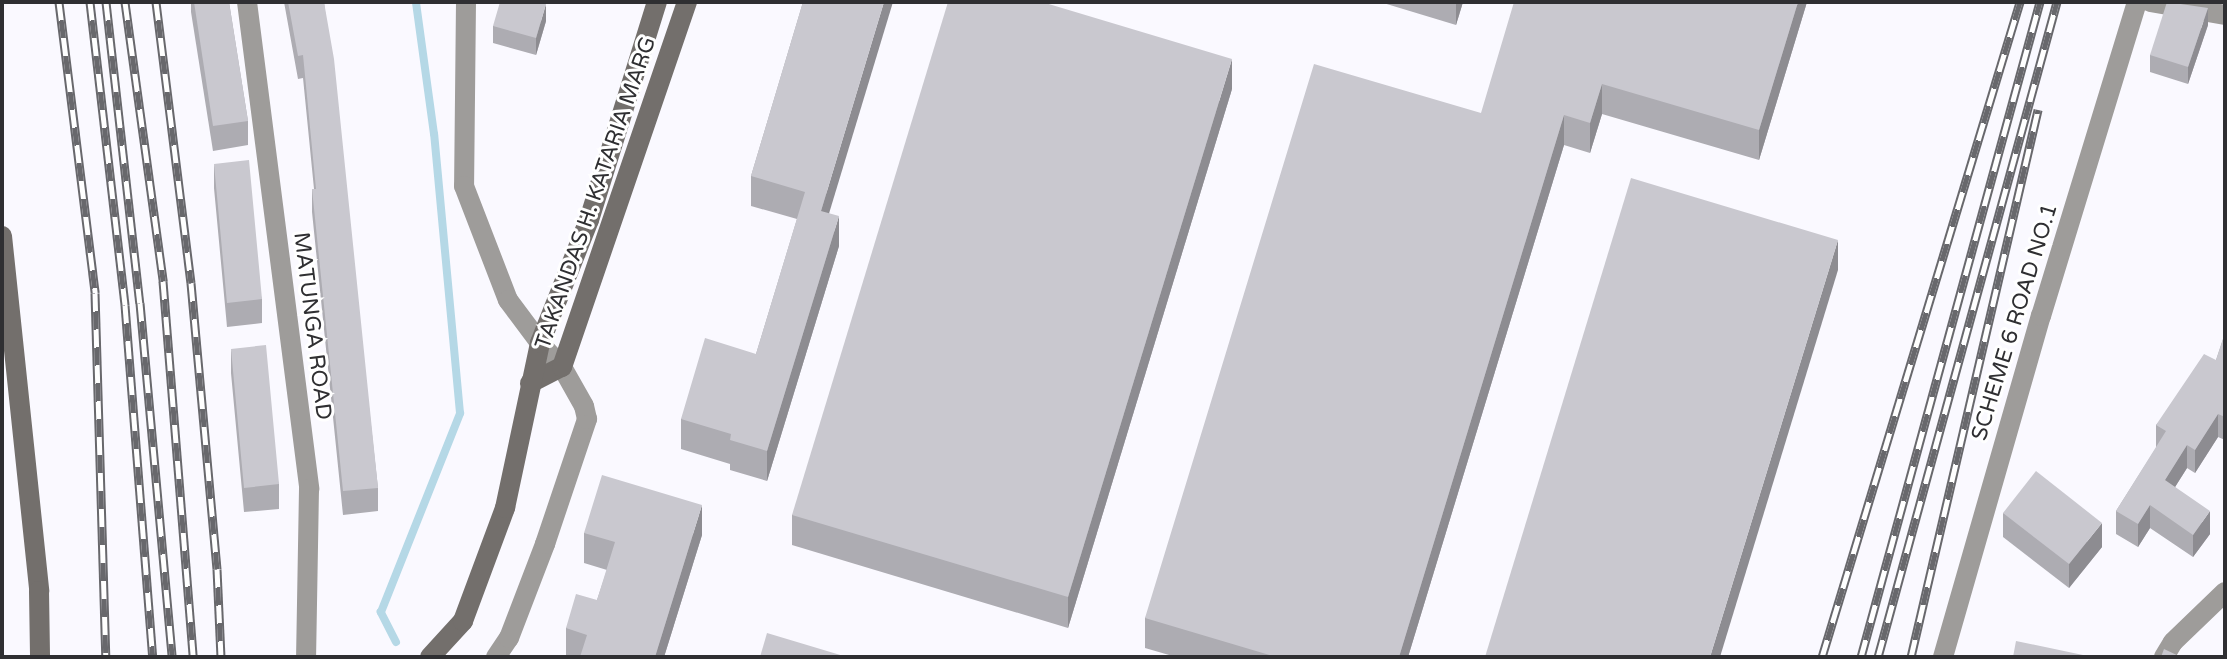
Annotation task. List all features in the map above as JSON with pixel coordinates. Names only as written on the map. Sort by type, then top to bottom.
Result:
[{"type":"main road","name":"TAKANDAS H. KATARIA MARG","points":[[430,657],[463,621],[505,508],[540,343],[589,220],[657,2]]},
{"type":"main road","name":"TAKANDAS H. KATARIA MARG","points":[[530,383],[562,367],[687,2]]},
{"type":"main road","points":[[589,220],[609,230]]},
{"type":"main road","points":[[2,236],[39,591],[40,657]]},
{"type":"street","name":"MATUNGA ROAD","points":[[247,2],[309,489],[306,657]]},
{"type":"street","points":[[466,2],[464,186],[508,300],[562,367],[584,406],[587,419],[545,544],[509,638],[496,657]]},
{"type":"street","name":"SCHEME 6 ROAD NO.1","points":[[1943,657],[2038,324],[2137,2]]},
{"type":"street","points":[[2150,2],[2225,15]]},
{"type":"street","points":[[2164,657],[2173,642],[2225,592]]},
{"type":"building","points":[[194,2],[229,2],[248,121],[213,126]]},
{"type":"building","points":[[288,2],[324,2],[334,59],[378,488],[343,491],[312,189],[316,189],[303,55],[298,56]]},
{"type":"building","points":[[500,2],[546,4],[536,38],[493,26]]},
{"type":"building","points":[[803,2],[884,2],[821,211],[839,216],[767,451],[730,440],[731,434],[681,419],[705,338],[756,354],[805,192],[751,176]]},
{"type":"building","points":[[948,2],[1042,2],[1232,59],[1068,597],[792,515]]},
{"type":"building","points":[[1514,2],[1798,2],[1759,130],[1602,84],[1590,123],[1564,115],[1399,657],[1276,657],[1145,618],[1314,64],[1481,113]]},
{"type":"building","points":[[2167,2],[2208,8],[2188,67],[2150,55]]},
{"type":"building","points":[[249,160],[262,299],[227,303],[214,164]]},
{"type":"building","points":[[1631,178],[1838,240],[1710,657],[1485,657]]},
{"type":"building","points":[[2225,333],[2225,417],[2218,414],[2195,450],[2187,445],[2165,480],[2210,511],[2193,535],[2150,505],[2138,524],[2116,511],[2166,431],[2156,425],[2204,354],[2216,360]]},
{"type":"building","points":[[266,345],[279,484],[244,488],[231,349]]},
{"type":"building","points":[[2036,471],[2102,523],[2069,564],[2003,513]]},
{"type":"building","points":[[602,475],[702,505],[655,657],[580,657],[587,635],[566,628],[576,594],[597,600],[615,542],[584,533]]},
{"type":"building","points":[[767,633],[847,657],[760,657]]},
{"type":"building","points":[[2016,641],[2083,655],[2013,657]]},
{"type":"building","points":[[2164,649],[2181,657],[2161,657]]},
{"type":"waterway","points":[[396,642],[381,612],[460,413],[434,134],[416,2]]},
{"type":"railway","points":[[59,2],[95,293],[106,657]]},
{"type":"railway","points":[[90,2],[125,305],[153,657]]},
{"type":"railway","points":[[106,2],[140,303],[172,657]]},
{"type":"railway","points":[[125,2],[163,281],[193,657]]},
{"type":"railway","points":[[156,2],[191,283],[217,569],[221,657]]},
{"type":"railway","points":[[1822,657],[2020,2]]},
{"type":"railway","points":[[1861,657],[2040,2]]},
{"type":"railway","points":[[1878,657],[2057,2]]},
{"type":"railway","points":[[1911,657],[2038,110]]}]
